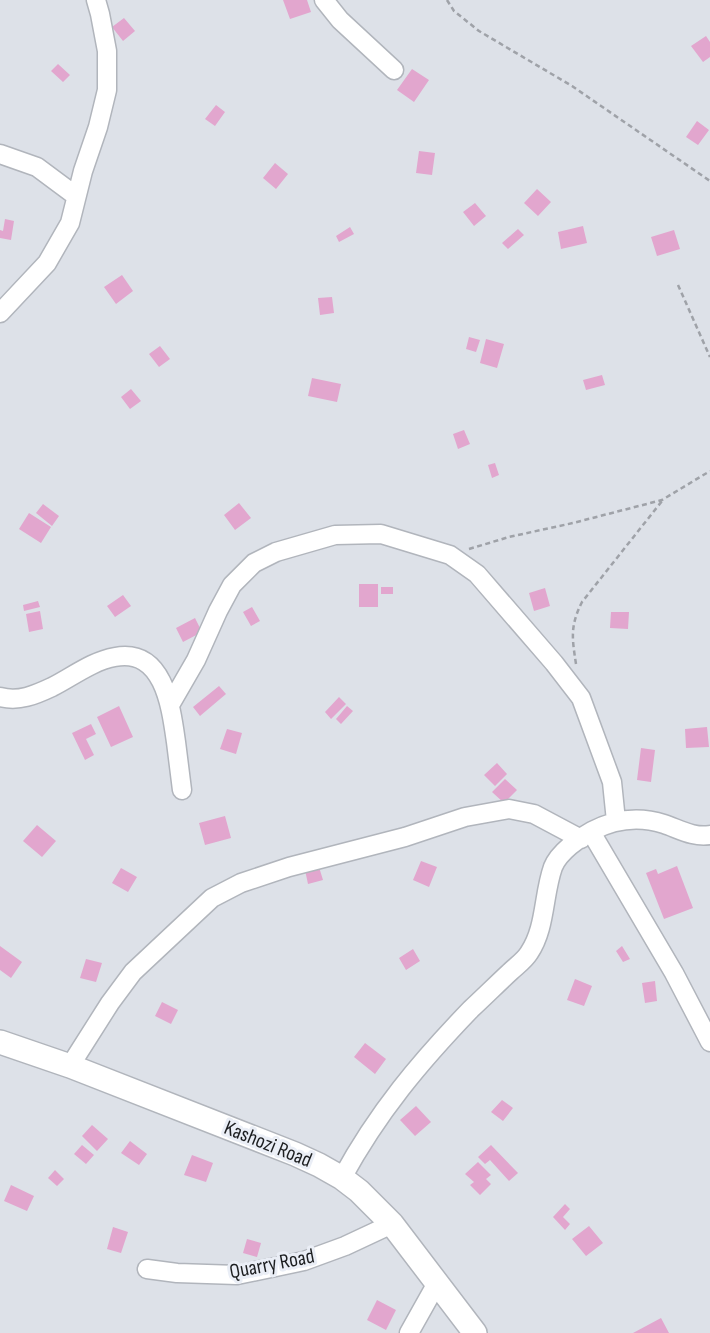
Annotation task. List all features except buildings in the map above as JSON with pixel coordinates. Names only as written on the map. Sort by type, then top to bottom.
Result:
[{"type":"main road","name":"Kashozi Road","points":[[0,1042],[71,1066],[295,1154],[342,1178],[392,1224],[475,1333]]},
{"type":"street","points":[[0,313],[47,263],[70,223],[107,90],[107,51],[96,0]]},
{"type":"street","points":[[324,0],[340,20],[394,70]]},
{"type":"street","points":[[0,153],[37,167],[76,196]]},
{"type":"street","points":[[170,705],[196,660],[232,585],[254,563],[276,552],[335,535],[381,534],[450,555],[477,574],[554,663],[581,698],[612,782],[616,821]]},
{"type":"street","points":[[0,697],[20,699],[38,693],[98,662],[116,656],[141,659],[152,668],[162,683],[170,705],[182,790]]},
{"type":"street","points":[[71,1066],[110,1003],[133,972],[212,898],[241,883],[289,867],[405,837],[465,817],[509,808],[534,814],[586,835],[674,972],[710,1042]]},
{"type":"street","points":[[342,1178],[373,1126],[412,1073],[527,956],[537,940],[554,865],[562,853],[586,835],[616,821],[640,818],[687,833],[710,835]]},
{"type":"street","name":"Quarry Road","points":[[147,1269],[237,1275],[304,1261],[392,1224]]},
{"type":"street","points":[[409,1333],[437,1283]]},
{"type":"path","points":[[447,0],[454,11],[479,31],[572,86],[710,181]]},
{"type":"path","points":[[678,285],[710,357]]},
{"type":"path","points":[[450,555],[509,537],[662,500],[710,471]]},
{"type":"path","points":[[581,698],[572,635],[575,617],[597,580],[662,500]]}]
